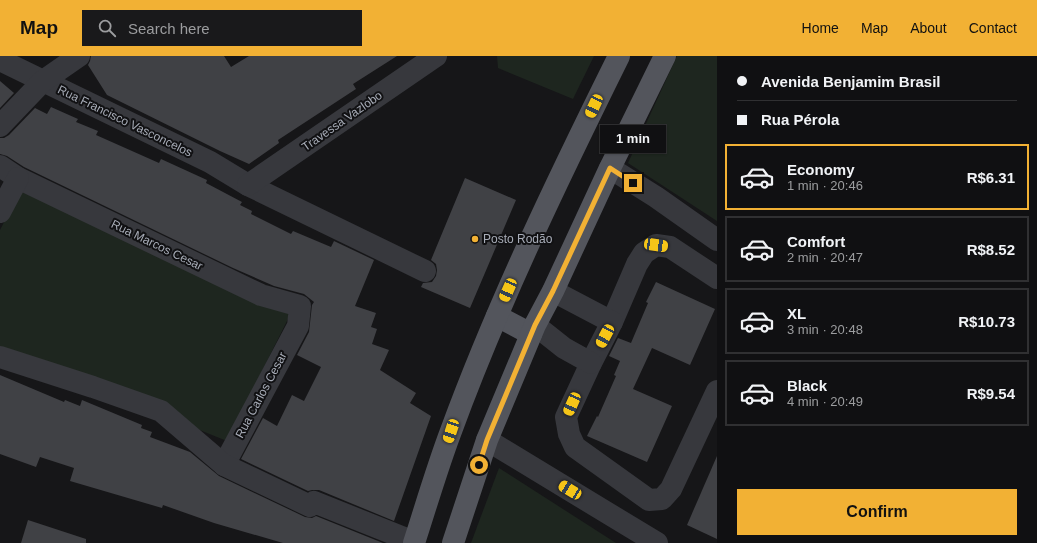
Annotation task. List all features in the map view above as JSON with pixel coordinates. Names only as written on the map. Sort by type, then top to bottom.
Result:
[{"type":"main road","points":[[414,543],[451,431],[497,316],[531,239],[619,56]]},
{"type":"main road","points":[[453,543],[487,440],[533,330],[665,56]]},
{"type":"main road","points":[[497,316],[533,330]]},
{"type":"street","points":[[0,126],[43,81],[79,56]]},
{"type":"street","name":"Travessa Vazlobo","points":[[248,185],[436,56]]},
{"type":"street","name":"Rua Francisco Vasconcelos","points":[[0,60],[210,162],[248,185],[425,271]]},
{"type":"street","name":"Rua Marcos Cesar","points":[[0,166],[18,178],[261,295],[300,306],[298,326]]},
{"type":"street","points":[[610,168],[656,197],[717,240]]},
{"type":"street","points":[[0,212],[18,178]]},
{"type":"street","points":[[717,278],[670,247],[656,245],[644,253],[637,264],[612,322],[566,417],[569,434],[575,447],[649,500],[662,499],[672,489],[717,391]]},
{"type":"street","points":[[553,291],[612,322]]},
{"type":"street","name":"Rua Carlos Cesar","points":[[224,465],[298,326]]},
{"type":"street","points":[[533,330],[591,363]]},
{"type":"street","points":[[0,357],[161,411],[224,465],[310,506],[314,502],[414,543]]},
{"type":"street","points":[[487,440],[656,543]]},
{"type":"shaded area","points":[[497,56],[594,56],[573,99],[498,68]]},
{"type":"shaded area","points":[[677,56],[717,56],[717,221],[628,163]]},
{"type":"shaded area","points":[[20,191],[291,313],[227,441],[0,350],[0,230]]},
{"type":"shaded area","points":[[499,468],[616,543],[471,543]]},
{"type":"building","points":[[91,56],[224,56],[231,67],[249,56],[397,56],[353,84],[356,89],[278,140],[279,143],[249,164],[107,95],[88,65]]},
{"type":"building","points":[[0,81],[14,93],[0,108]]},
{"type":"building","points":[[51,107],[78,119],[76,122],[98,131],[96,135],[159,163],[161,159],[207,180],[206,183],[242,202],[240,205],[252,211],[251,214],[291,234],[293,231],[331,247],[334,241],[374,260],[355,306],[376,313],[371,327],[377,329],[372,344],[389,350],[380,370],[416,393],[410,403],[431,416],[394,521],[319,490],[308,491],[241,459],[263,418],[277,426],[292,395],[304,401],[321,367],[297,355],[309,332],[312,305],[314,302],[304,294],[274,286],[233,268],[24,167],[7,156],[0,154],[0,138],[4,138],[9,135],[35,108],[47,114]]},
{"type":"building","points":[[465,178],[516,200],[470,308],[421,287],[423,283],[432,282],[436,276],[436,264],[431,260]]},
{"type":"building","points":[[656,282],[715,309],[690,365],[652,348],[633,389],[672,406],[647,462],[587,436],[597,416],[598,417],[616,376],[614,375],[620,361],[609,356],[618,338],[631,343],[648,303],[646,302]]},
{"type":"building","points":[[0,375],[64,402],[65,400],[80,406],[82,400],[142,425],[141,428],[152,432],[150,437],[190,452],[219,476],[305,517],[312,518],[316,516],[383,543],[283,543],[214,523],[163,505],[162,508],[70,481],[74,468],[40,457],[36,467],[0,454]]},
{"type":"building","points":[[717,456],[717,539],[687,525]]},
{"type":"building","points":[[28,520],[86,539],[86,543],[21,543]]},
{"type":"place","name":"Posto Rodão","points":[[475,239]]},
{"type":"route","points":[[479,465],[487,440],[535,325],[553,291],[610,168],[633,183]]}]
